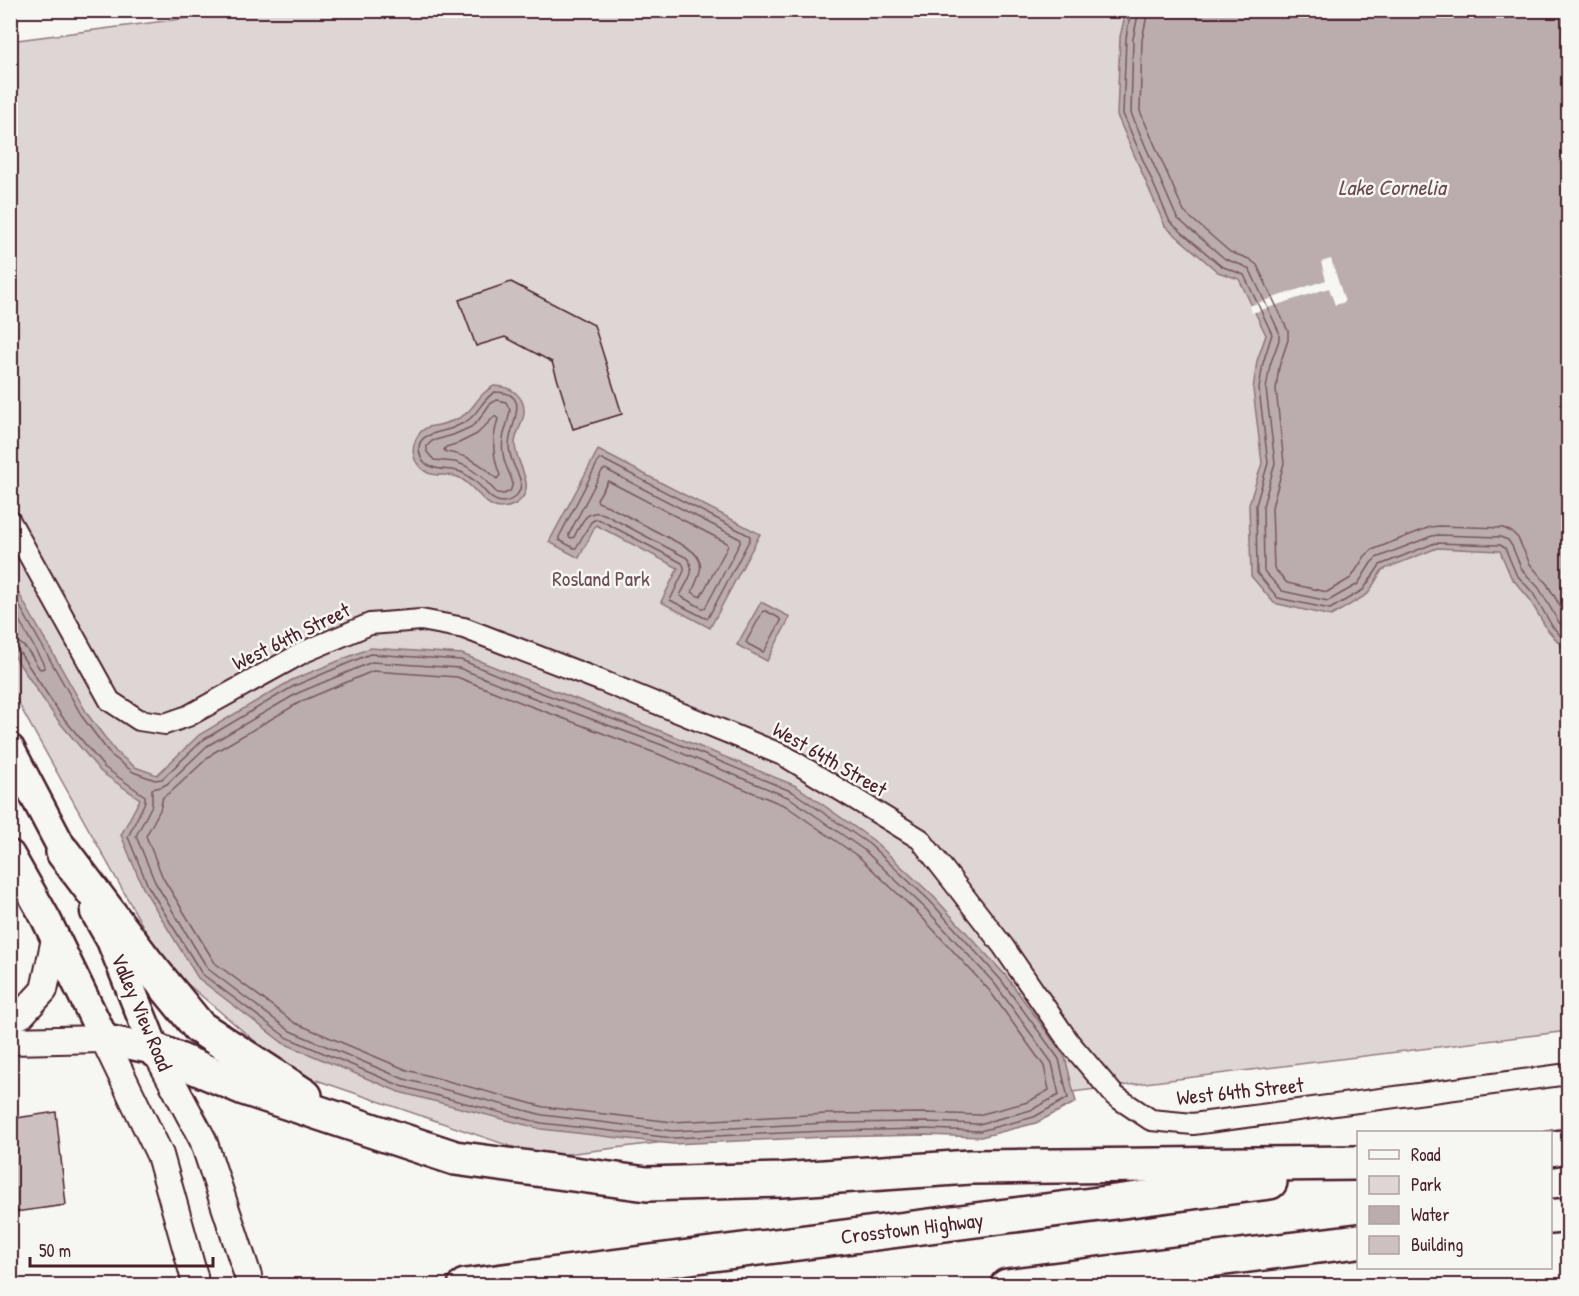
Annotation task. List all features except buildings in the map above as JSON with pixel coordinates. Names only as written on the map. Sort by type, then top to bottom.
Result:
[{"type":"highway","points":[[63,852],[146,962],[199,1027],[348,1123]]},
{"type":"highway","points":[[155,1050],[244,1088],[455,1158],[647,1184],[781,1180],[970,1167],[1357,1163]]},
{"type":"highway","points":[[1552,1149],[1569,1146]]},
{"type":"highway","name":"Crosstown Highway","points":[[465,1286],[1357,1172]]},
{"type":"highway","points":[[1552,1217],[1569,1215]]},
{"type":"highway","points":[[1007,1286],[1357,1241]]},
{"type":"highway","points":[[1168,1286],[1357,1247]]},
{"type":"main road","name":"Valley View Road","points":[[10,749],[111,940],[155,1050]]},
{"type":"main road","name":"Valley View Road","points":[[10,855],[46,919],[104,1039]]},
{"type":"main road","points":[[104,1039],[155,1050]]},
{"type":"street","name":"West 64th Street","points":[[10,521],[110,701],[139,720],[165,724],[188,716],[304,652],[370,624],[421,620],[464,628],[602,681],[785,756],[920,839],[1003,946],[1069,1042],[1115,1096],[1151,1120],[1193,1124],[1569,1074]]},
{"type":"street","points":[[10,1020],[22,1014],[44,990],[55,939]]},
{"type":"street","name":"Valley View Road","points":[[104,1039],[160,1155],[195,1286]]},
{"type":"street","points":[[10,1041],[104,1039]]},
{"type":"street","name":"Valley View Road","points":[[155,1050],[202,1140],[248,1276],[249,1286]]},
{"type":"green space","name":"Rosland Park","points":[[250,10],[1568,11],[1568,1031],[542,1157],[290,1071],[164,964],[11,690],[10,41]]},
{"type":"water","name":"Lake Cornelia","points":[[1126,11],[1568,11],[1568,653],[1547,629],[1528,597],[1511,577],[1500,551],[1437,548],[1382,570],[1368,594],[1331,616],[1274,603],[1251,576],[1249,504],[1262,463],[1253,389],[1257,361],[1266,335],[1239,279],[1218,272],[1165,226],[1117,115],[1120,37]]},
{"type":"water","points":[[494,386],[511,390],[519,397],[524,407],[515,444],[526,490],[517,503],[502,508],[489,504],[460,478],[426,472],[417,464],[413,452],[416,440],[423,430],[448,423],[466,414],[483,394]]},
{"type":"water","points":[[598,450],[760,534],[710,628],[661,602],[678,568],[596,525],[579,558],[549,542]]},
{"type":"water","points":[[10,578],[88,715],[116,752],[135,767],[157,775],[199,735],[292,680],[370,648],[462,654],[796,786],[873,840],[934,897],[1006,976],[1065,1057],[1076,1102],[1036,1123],[981,1137],[925,1135],[827,1137],[673,1144],[541,1129],[399,1092],[283,1043],[198,978],[143,888],[121,835],[140,799],[101,772],[56,718],[12,653],[10,649]]},
{"type":"water","points":[[761,602],[790,617],[767,661],[737,645]]},
{"type":"pier","points":[[1331,259],[1345,302],[1335,305],[1329,288],[1252,313],[1249,306],[1326,280],[1321,262]]}]
